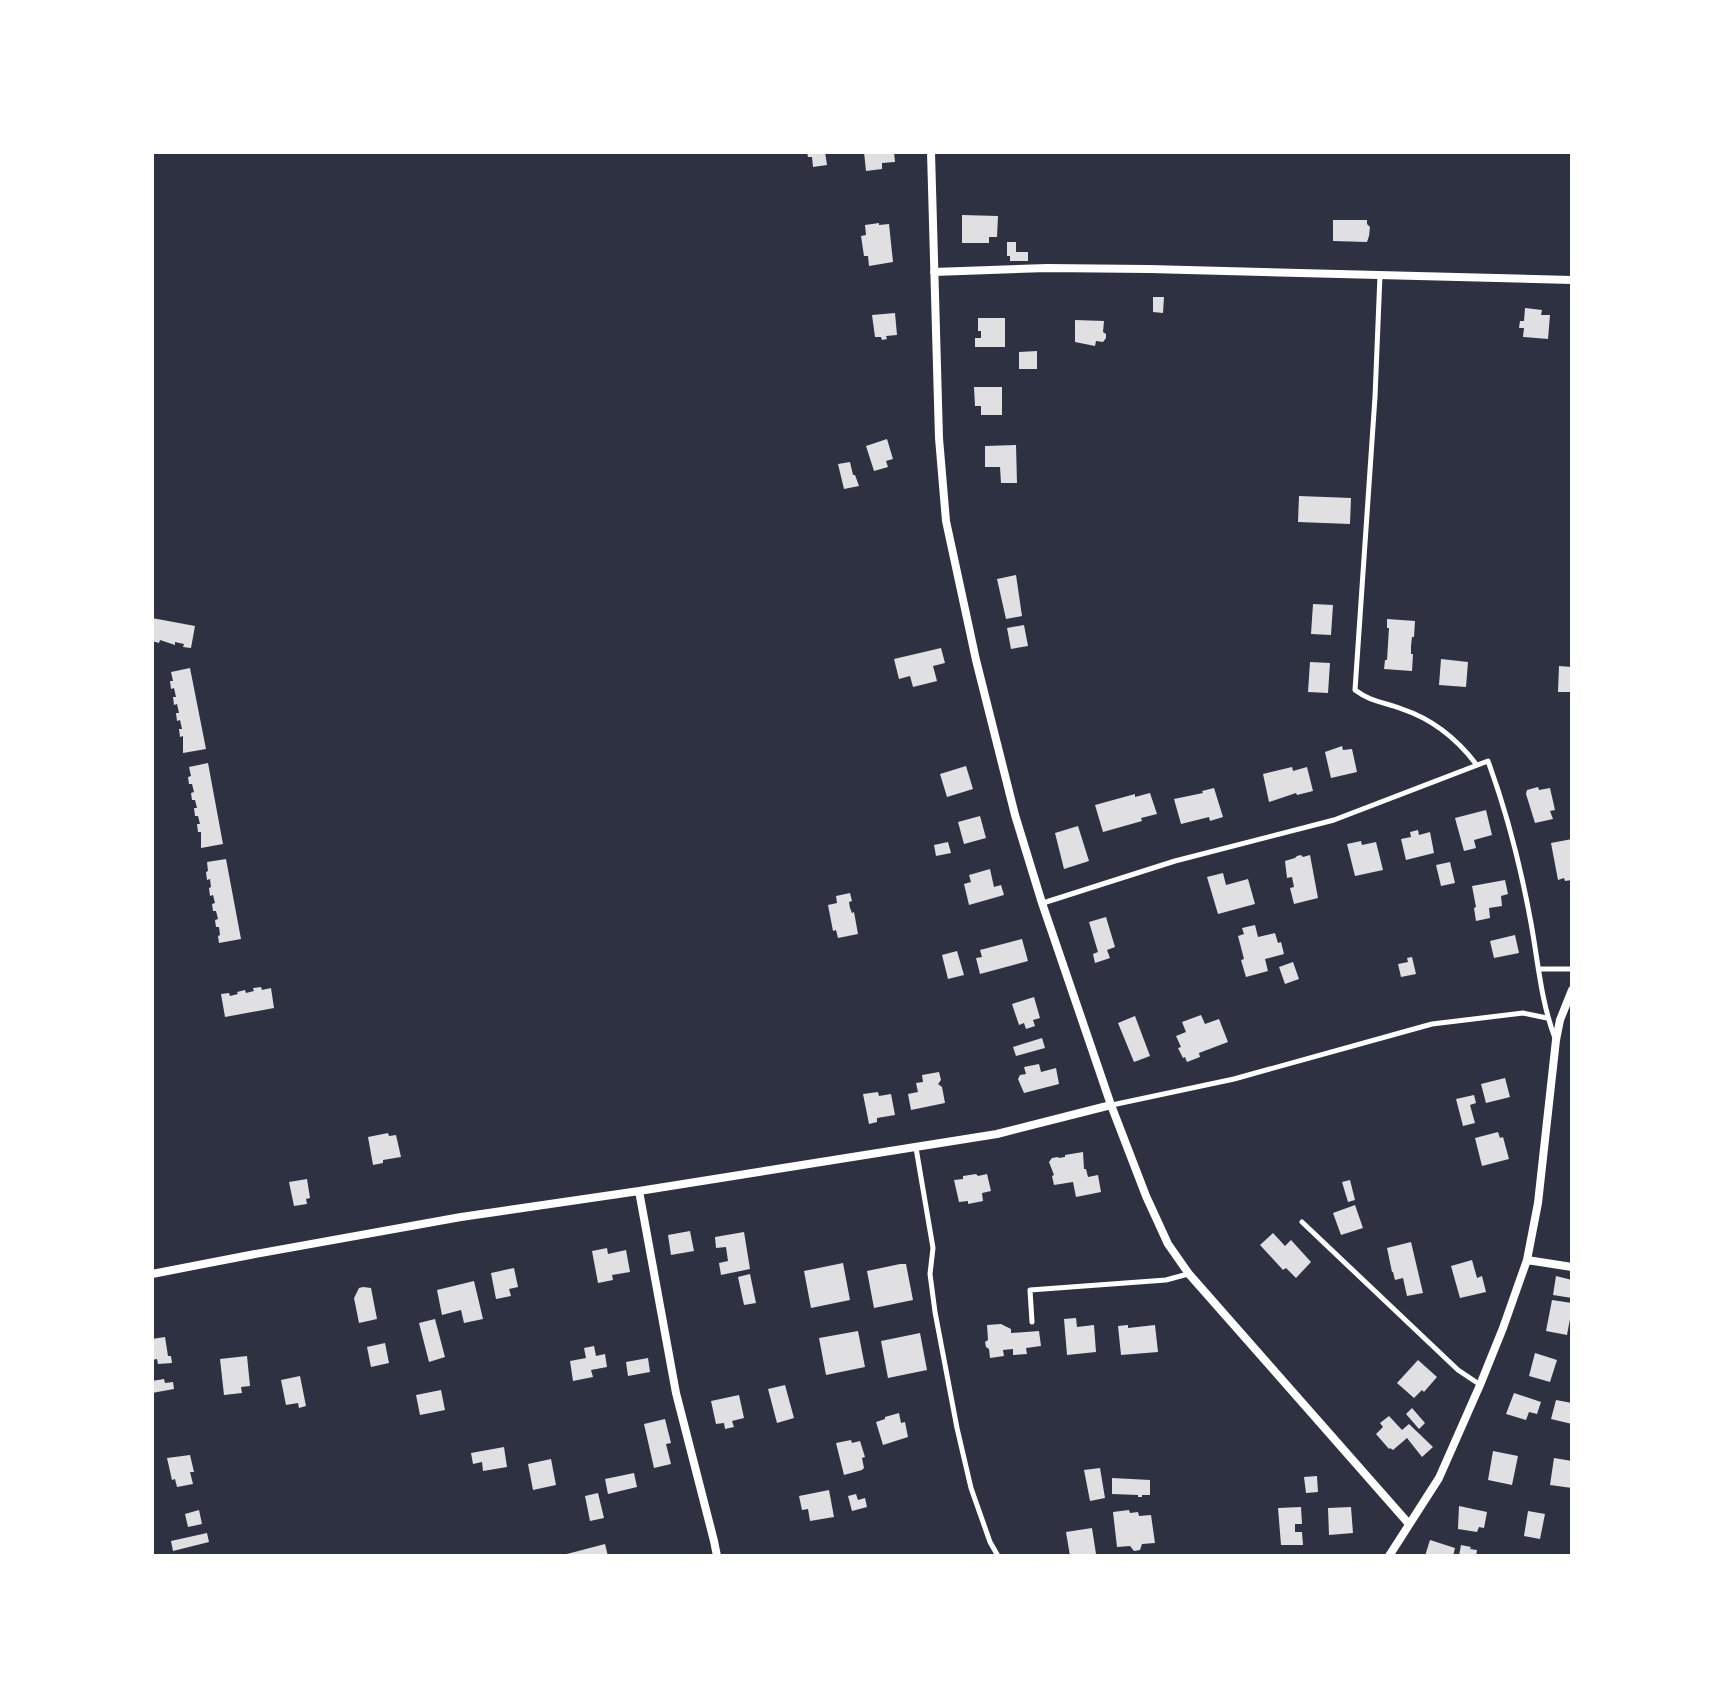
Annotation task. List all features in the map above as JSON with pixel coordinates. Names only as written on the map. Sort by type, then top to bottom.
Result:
[{"type":"street","points":[[931,152],[938,426],[946,521],[1007,784],[1042,903],[1111,1105],[1162,1232],[1189,1274],[1409,1524]]},
{"type":"street","points":[[934,272],[1047,268],[1572,280]]},
{"type":"street","points":[[1389,1556],[1439,1478],[1480,1385],[1527,1260],[1538,1203],[1556,1040],[1572,990]]},
{"type":"street","points":[[152,1274],[461,1217],[997,1134],[1111,1105]]},
{"type":"street","points":[[639,1191],[676,1393],[717,1556]]},
{"type":"street","points":[[1527,1260],[1572,1267]]},
{"type":"lane","points":[[1380,275],[1355,690],[1367,699],[1431,721],[1466,751],[1476,764]]},
{"type":"lane","points":[[1042,903],[1175,861],[1334,820],[1488,761],[1504,806],[1529,911],[1547,1018],[1556,1040]]},
{"type":"lane","points":[[1540,969],[1570,969]]},
{"type":"lane","points":[[1111,1105],[1234,1079],[1432,1024],[1523,1013],[1547,1018]]},
{"type":"lane","points":[[916,1147],[933,1248],[930,1274],[935,1312],[957,1428],[971,1488],[998,1556]]},
{"type":"lane","points":[[1302,1222],[1458,1370],[1480,1385]]},
{"type":"lane","points":[[1032,1322],[1030,1290],[1166,1280],[1189,1274]]},
{"type":"building","points":[[807,152],[825,152],[827,165],[813,167],[812,157],[808,157]]},
{"type":"building","points":[[864,152],[894,152],[895,162],[882,163],[882,169],[866,171]]},
{"type":"building","points":[[962,215],[998,216],[997,237],[989,237],[989,243],[962,243]]},
{"type":"building","points":[[1333,220],[1367,220],[1370,227],[1367,242],[1333,241]]},
{"type":"building","points":[[889,224],[893,262],[869,266],[861,236],[866,235],[865,225]]},
{"type":"building","points":[[1007,242],[1016,242],[1016,252],[1028,252],[1028,261],[1010,261]]},
{"type":"building","points":[[1153,297],[1164,297],[1163,313],[1153,312]]},
{"type":"building","points":[[1525,308],[1542,310],[1541,315],[1550,315],[1548,339],[1523,337],[1524,328],[1519,328],[1520,321],[1524,321]]},
{"type":"building","points":[[895,313],[897,335],[886,336],[887,339],[882,340],[875,337],[872,315]]},
{"type":"building","points":[[978,318],[1005,318],[1005,347],[975,347],[975,338],[981,338]]},
{"type":"building","points":[[1075,320],[1104,321],[1106,338],[1103,342],[1096,341],[1095,346],[1075,342]]},
{"type":"building","points":[[1037,351],[1037,369],[1019,369],[1019,352]]},
{"type":"building","points":[[974,387],[1002,387],[1002,415],[981,415],[981,406],[975,406]]},
{"type":"building","points":[[887,439],[893,459],[886,461],[888,467],[874,471],[866,446]]},
{"type":"building","points":[[1016,445],[1017,483],[1001,483],[1000,467],[985,467],[985,446]]},
{"type":"building","points":[[850,462],[859,486],[844,489],[838,464]]},
{"type":"building","points":[[1299,496],[1351,498],[1350,524],[1298,522]]},
{"type":"building","points":[[1016,575],[1022,616],[1006,619],[997,579]]},
{"type":"building","points":[[1313,604],[1333,605],[1331,635],[1311,634]]},
{"type":"building","points":[[152,618],[195,626],[191,648],[175,642],[175,645],[152,641]]},
{"type":"building","points":[[1387,619],[1415,621],[1411,646],[1412,671],[1384,669],[1389,628]]},
{"type":"building","points":[[1024,625],[1028,646],[1011,649],[1007,628]]},
{"type":"building","points":[[941,648],[945,663],[933,666],[937,681],[913,687],[910,676],[899,679],[894,659]]},
{"type":"building","points":[[1441,659],[1468,662],[1466,687],[1439,685]]},
{"type":"building","points":[[1310,662],[1330,663],[1328,693],[1308,692]]},
{"type":"building","points":[[1559,666],[1572,667],[1572,692],[1558,692]]},
{"type":"building","points":[[190,668],[206,749],[183,753],[183,736],[180,737],[179,729],[182,729],[180,720],[177,721],[176,713],[179,713],[177,704],[174,705],[173,697],[176,697],[170,681],[173,681],[171,672]]},
{"type":"building","points":[[1342,746],[1343,750],[1352,749],[1357,772],[1331,778],[1325,752]]},
{"type":"building","points":[[208,763],[223,844],[201,848],[201,832],[198,832],[197,824],[200,824],[198,816],[195,816],[194,808],[197,808],[195,800],[192,800],[191,793],[194,792],[188,777],[191,776],[189,767]]},
{"type":"building","points":[[966,766],[973,789],[947,797],[940,774]]},
{"type":"building","points":[[1292,767],[1293,771],[1307,767],[1313,791],[1269,802],[1263,774]]},
{"type":"building","points":[[1538,787],[1539,790],[1550,788],[1555,810],[1550,811],[1553,819],[1535,823],[1526,794],[1527,790]]},
{"type":"building","points":[[1214,788],[1223,817],[1181,824],[1174,799]]},
{"type":"building","points":[[1150,793],[1157,814],[1103,832],[1095,805]]},
{"type":"building","points":[[1486,810],[1492,835],[1474,840],[1476,848],[1464,851],[1455,818]]},
{"type":"building","points":[[980,816],[986,838],[964,844],[958,822]]},
{"type":"building","points":[[1078,826],[1089,861],[1064,869],[1055,833]]},
{"type":"building","points":[[1418,830],[1419,835],[1430,832],[1434,853],[1406,860],[1401,839],[1411,837],[1410,832]]},
{"type":"building","points":[[1572,839],[1572,880],[1558,880],[1551,843]]},
{"type":"building","points":[[1361,841],[1362,845],[1376,842],[1383,870],[1355,876],[1347,844]]},
{"type":"building","points":[[948,842],[951,853],[936,856],[934,845]]},
{"type":"building","points":[[1310,855],[1318,898],[1294,904],[1290,888],[1294,887],[1292,877],[1287,878],[1285,861]]},
{"type":"building","points":[[226,859],[241,939],[219,943],[219,927],[216,927],[215,920],[218,919],[216,911],[213,911],[212,904],[215,903],[213,895],[210,896],[210,879],[207,880],[206,872],[207,862]]},
{"type":"building","points":[[1450,862],[1455,883],[1441,886],[1436,865]]},
{"type":"building","points":[[990,869],[994,887],[1001,885],[1004,895],[969,905],[964,884],[971,882],[969,875]]},
{"type":"building","points":[[1223,873],[1226,885],[1248,879],[1255,904],[1218,914],[1207,877]]},
{"type":"building","points":[[1505,880],[1508,894],[1501,896],[1502,906],[1489,908],[1490,918],[1476,921],[1472,886]]},
{"type":"building","points":[[850,893],[850,908],[854,912],[858,934],[838,938],[836,930],[833,931],[828,905],[837,903],[836,896]]},
{"type":"building","points":[[1106,917],[1115,947],[1107,950],[1110,958],[1095,963],[1093,954],[1098,952],[1089,922]]},
{"type":"building","points":[[1255,925],[1258,937],[1275,933],[1284,954],[1265,959],[1268,971],[1246,977],[1238,936],[1244,934],[1242,928]]},
{"type":"building","points":[[1515,935],[1519,953],[1494,958],[1490,941]]},
{"type":"building","points":[[1022,939],[1028,961],[980,974],[976,958],[982,957],[980,950]]},
{"type":"building","points":[[957,951],[964,975],[948,979],[942,955]]},
{"type":"building","points":[[1412,957],[1416,974],[1401,977],[1398,964],[1408,962],[1407,958]]},
{"type":"building","points":[[1293,962],[1299,979],[1285,984],[1279,967]]},
{"type":"building","points":[[261,987],[262,990],[271,988],[274,1008],[225,1017],[221,994],[229,993],[230,996]]},
{"type":"building","points":[[1034,997],[1040,1018],[1033,1020],[1035,1026],[1026,1029],[1024,1023],[1019,1025],[1012,1004]]},
{"type":"building","points":[[1201,1015],[1205,1024],[1219,1019],[1228,1042],[1199,1053],[1200,1057],[1187,1062],[1178,1048],[1181,1047],[1176,1036],[1186,1032],[1182,1022]]},
{"type":"building","points":[[1135,1016],[1150,1056],[1134,1062],[1118,1023]]},
{"type":"building","points":[[1042,1038],[1045,1048],[1016,1056],[1013,1047]]},
{"type":"building","points":[[1039,1064],[1041,1072],[1056,1068],[1059,1084],[1024,1093],[1018,1079],[1026,1074],[1024,1067]]},
{"type":"building","points":[[939,1072],[941,1080],[938,1084],[942,1087],[945,1103],[911,1110],[908,1094],[918,1092],[916,1083],[923,1082],[922,1075]]},
{"type":"building","points":[[1505,1078],[1510,1097],[1486,1103],[1481,1084]]},
{"type":"building","points":[[878,1092],[879,1096],[891,1094],[895,1115],[877,1118],[877,1122],[869,1124],[863,1094]]},
{"type":"building","points":[[1474,1095],[1476,1103],[1470,1105],[1475,1123],[1463,1126],[1456,1099]]},
{"type":"building","points":[[1498,1132],[1500,1138],[1503,1137],[1509,1159],[1482,1166],[1475,1138]]},
{"type":"building","points":[[388,1133],[389,1136],[396,1135],[401,1157],[373,1165],[368,1137]]},
{"type":"building","points":[[1083,1152],[1084,1169],[1088,1177],[1098,1175],[1101,1192],[1076,1197],[1073,1182],[1054,1185],[1049,1162],[1052,1158]]},
{"type":"building","points":[[987,1174],[991,1191],[982,1193],[983,1201],[959,1202],[954,1180]]},
{"type":"building","points":[[307,1179],[310,1198],[306,1199],[307,1204],[294,1206],[289,1182]]},
{"type":"building","points":[[1350,1180],[1355,1200],[1348,1202],[1342,1182]]},
{"type":"building","points":[[1355,1205],[1363,1228],[1341,1235],[1333,1213]]},
{"type":"building","points":[[690,1231],[694,1251],[671,1255],[668,1235]]},
{"type":"building","points":[[744,1232],[750,1269],[721,1275],[719,1263],[728,1261],[726,1247],[716,1248],[715,1237]]},
{"type":"building","points":[[1273,1233],[1285,1246],[1291,1240],[1311,1262],[1296,1278],[1286,1268],[1283,1270],[1260,1245]]},
{"type":"building","points":[[1411,1242],[1423,1293],[1407,1296],[1403,1278],[1395,1280],[1387,1248]]},
{"type":"building","points":[[607,1248],[608,1254],[626,1250],[630,1272],[612,1275],[613,1280],[598,1283],[592,1251]]},
{"type":"building","points":[[1472,1260],[1477,1278],[1482,1276],[1486,1292],[1460,1298],[1451,1266]]},
{"type":"building","points":[[843,1263],[850,1300],[811,1308],[804,1271]]},
{"type":"building","points":[[906,1264],[913,1300],[874,1308],[867,1271]]},
{"type":"building","points":[[514,1268],[518,1287],[509,1289],[511,1296],[496,1299],[491,1273]]},
{"type":"building","points":[[750,1274],[756,1303],[744,1305],[738,1277]]},
{"type":"building","points":[[1556,1276],[1572,1280],[1572,1298],[1553,1295]]},
{"type":"building","points":[[474,1281],[483,1319],[464,1323],[461,1310],[442,1315],[437,1290]]},
{"type":"building","points":[[359,1288],[371,1288],[377,1319],[359,1323],[354,1298]]},
{"type":"building","points":[[1552,1300],[1572,1303],[1572,1319],[1567,1335],[1546,1331]]},
{"type":"building","points":[[1076,1318],[1077,1327],[1094,1325],[1096,1352],[1067,1355],[1064,1319]]},
{"type":"building","points":[[435,1319],[445,1357],[429,1362],[419,1323]]},
{"type":"building","points":[[1001,1324],[1011,1329],[1011,1333],[1039,1331],[1041,1346],[1026,1348],[1027,1354],[1013,1355],[1013,1349],[1003,1350],[1004,1356],[990,1358],[985,1342],[988,1340],[987,1325]]},
{"type":"building","points":[[1128,1325],[1128,1328],[1155,1325],[1158,1352],[1121,1355],[1118,1326]]},
{"type":"building","points":[[858,1331],[865,1367],[826,1375],[819,1338]]},
{"type":"building","points":[[920,1333],[927,1370],[888,1378],[881,1341]]},
{"type":"building","points":[[165,1337],[172,1363],[158,1364],[157,1359],[152,1360],[152,1339]]},
{"type":"building","points":[[385,1343],[389,1363],[371,1367],[367,1347]]},
{"type":"building","points":[[594,1346],[596,1356],[605,1354],[607,1367],[591,1370],[593,1377],[573,1381],[570,1361],[586,1358],[584,1348]]},
{"type":"building","points":[[1535,1353],[1557,1360],[1550,1382],[1529,1376]]},
{"type":"building","points":[[247,1356],[250,1386],[241,1387],[242,1393],[224,1395],[220,1359]]},
{"type":"building","points":[[648,1358],[650,1372],[628,1376],[626,1362]]},
{"type":"building","points":[[1418,1360],[1437,1377],[1414,1398],[1397,1383]]},
{"type":"building","points":[[300,1376],[306,1406],[299,1408],[298,1403],[286,1405],[281,1380]]},
{"type":"building","points":[[164,1379],[165,1383],[173,1382],[174,1389],[152,1393],[152,1381]]},
{"type":"building","points":[[785,1385],[794,1418],[777,1423],[768,1389]]},
{"type":"building","points":[[441,1390],[445,1410],[420,1415],[416,1395]]},
{"type":"building","points":[[1514,1393],[1541,1402],[1537,1414],[1529,1412],[1526,1420],[1506,1414]]},
{"type":"building","points":[[739,1395],[744,1418],[732,1421],[734,1427],[725,1429],[724,1423],[716,1424],[711,1401]]},
{"type":"building","points":[[1556,1400],[1572,1403],[1572,1424],[1551,1419]]},
{"type":"building","points":[[1412,1408],[1425,1423],[1419,1429],[1406,1414]]},
{"type":"building","points":[[899,1413],[901,1423],[905,1422],[908,1437],[883,1445],[876,1422]]},
{"type":"building","points":[[1389,1416],[1402,1430],[1409,1424],[1433,1447],[1422,1457],[1407,1438],[1393,1450],[1389,1449],[1376,1434],[1383,1427],[1380,1423]]},
{"type":"building","points":[[665,1419],[671,1443],[666,1444],[671,1464],[654,1468],[644,1424]]},
{"type":"building","points":[[851,1440],[852,1443],[860,1441],[865,1457],[862,1458],[864,1468],[844,1475],[836,1443]]},
{"type":"building","points":[[504,1447],[507,1467],[483,1471],[482,1462],[473,1464],[471,1453]]},
{"type":"building","points":[[1493,1451],[1518,1456],[1512,1485],[1488,1480]]},
{"type":"building","points":[[190,1455],[193,1484],[177,1487],[175,1479],[172,1480],[167,1458]]},
{"type":"building","points":[[1554,1458],[1572,1461],[1572,1488],[1550,1485]]},
{"type":"building","points":[[551,1459],[556,1485],[533,1490],[528,1464]]},
{"type":"building","points":[[1100,1468],[1105,1498],[1090,1501],[1084,1470]]},
{"type":"building","points":[[634,1473],[637,1487],[608,1494],[605,1479]]},
{"type":"building","points":[[1317,1476],[1318,1492],[1306,1493],[1304,1477]]},
{"type":"building","points":[[1112,1478],[1150,1480],[1150,1495],[1112,1494]]},
{"type":"building","points":[[829,1490],[834,1517],[810,1521],[808,1509],[802,1510],[799,1496]]},
{"type":"building","points":[[598,1493],[604,1518],[590,1521],[585,1496]]},
{"type":"building","points":[[856,1494],[858,1500],[865,1498],[867,1507],[852,1511],[848,1496]]},
{"type":"building","points":[[1459,1506],[1487,1512],[1484,1528],[1479,1527],[1477,1532],[1458,1529]]},
{"type":"building","points":[[1301,1507],[1302,1524],[1295,1524],[1295,1532],[1302,1532],[1303,1545],[1281,1545],[1278,1508]]},
{"type":"building","points":[[1351,1507],[1353,1533],[1329,1535],[1328,1508]]},
{"type":"building","points":[[199,1510],[202,1524],[188,1527],[185,1514]]},
{"type":"building","points":[[1129,1510],[1130,1513],[1138,1512],[1139,1516],[1151,1515],[1155,1543],[1142,1544],[1140,1550],[1134,1551],[1130,1546],[1117,1547],[1113,1512]]},
{"type":"building","points":[[1528,1511],[1545,1514],[1540,1539],[1524,1536]]},
{"type":"building","points":[[1092,1528],[1096,1554],[1070,1556],[1066,1532]]},
{"type":"building","points":[[207,1533],[209,1542],[173,1551],[171,1541]]},
{"type":"building","points":[[1430,1540],[1455,1548],[1453,1556],[1425,1556]]},
{"type":"building","points":[[605,1544],[608,1556],[563,1556],[563,1555]]},
{"type":"building","points":[[1461,1545],[1477,1550],[1476,1556],[1459,1556]]}]
